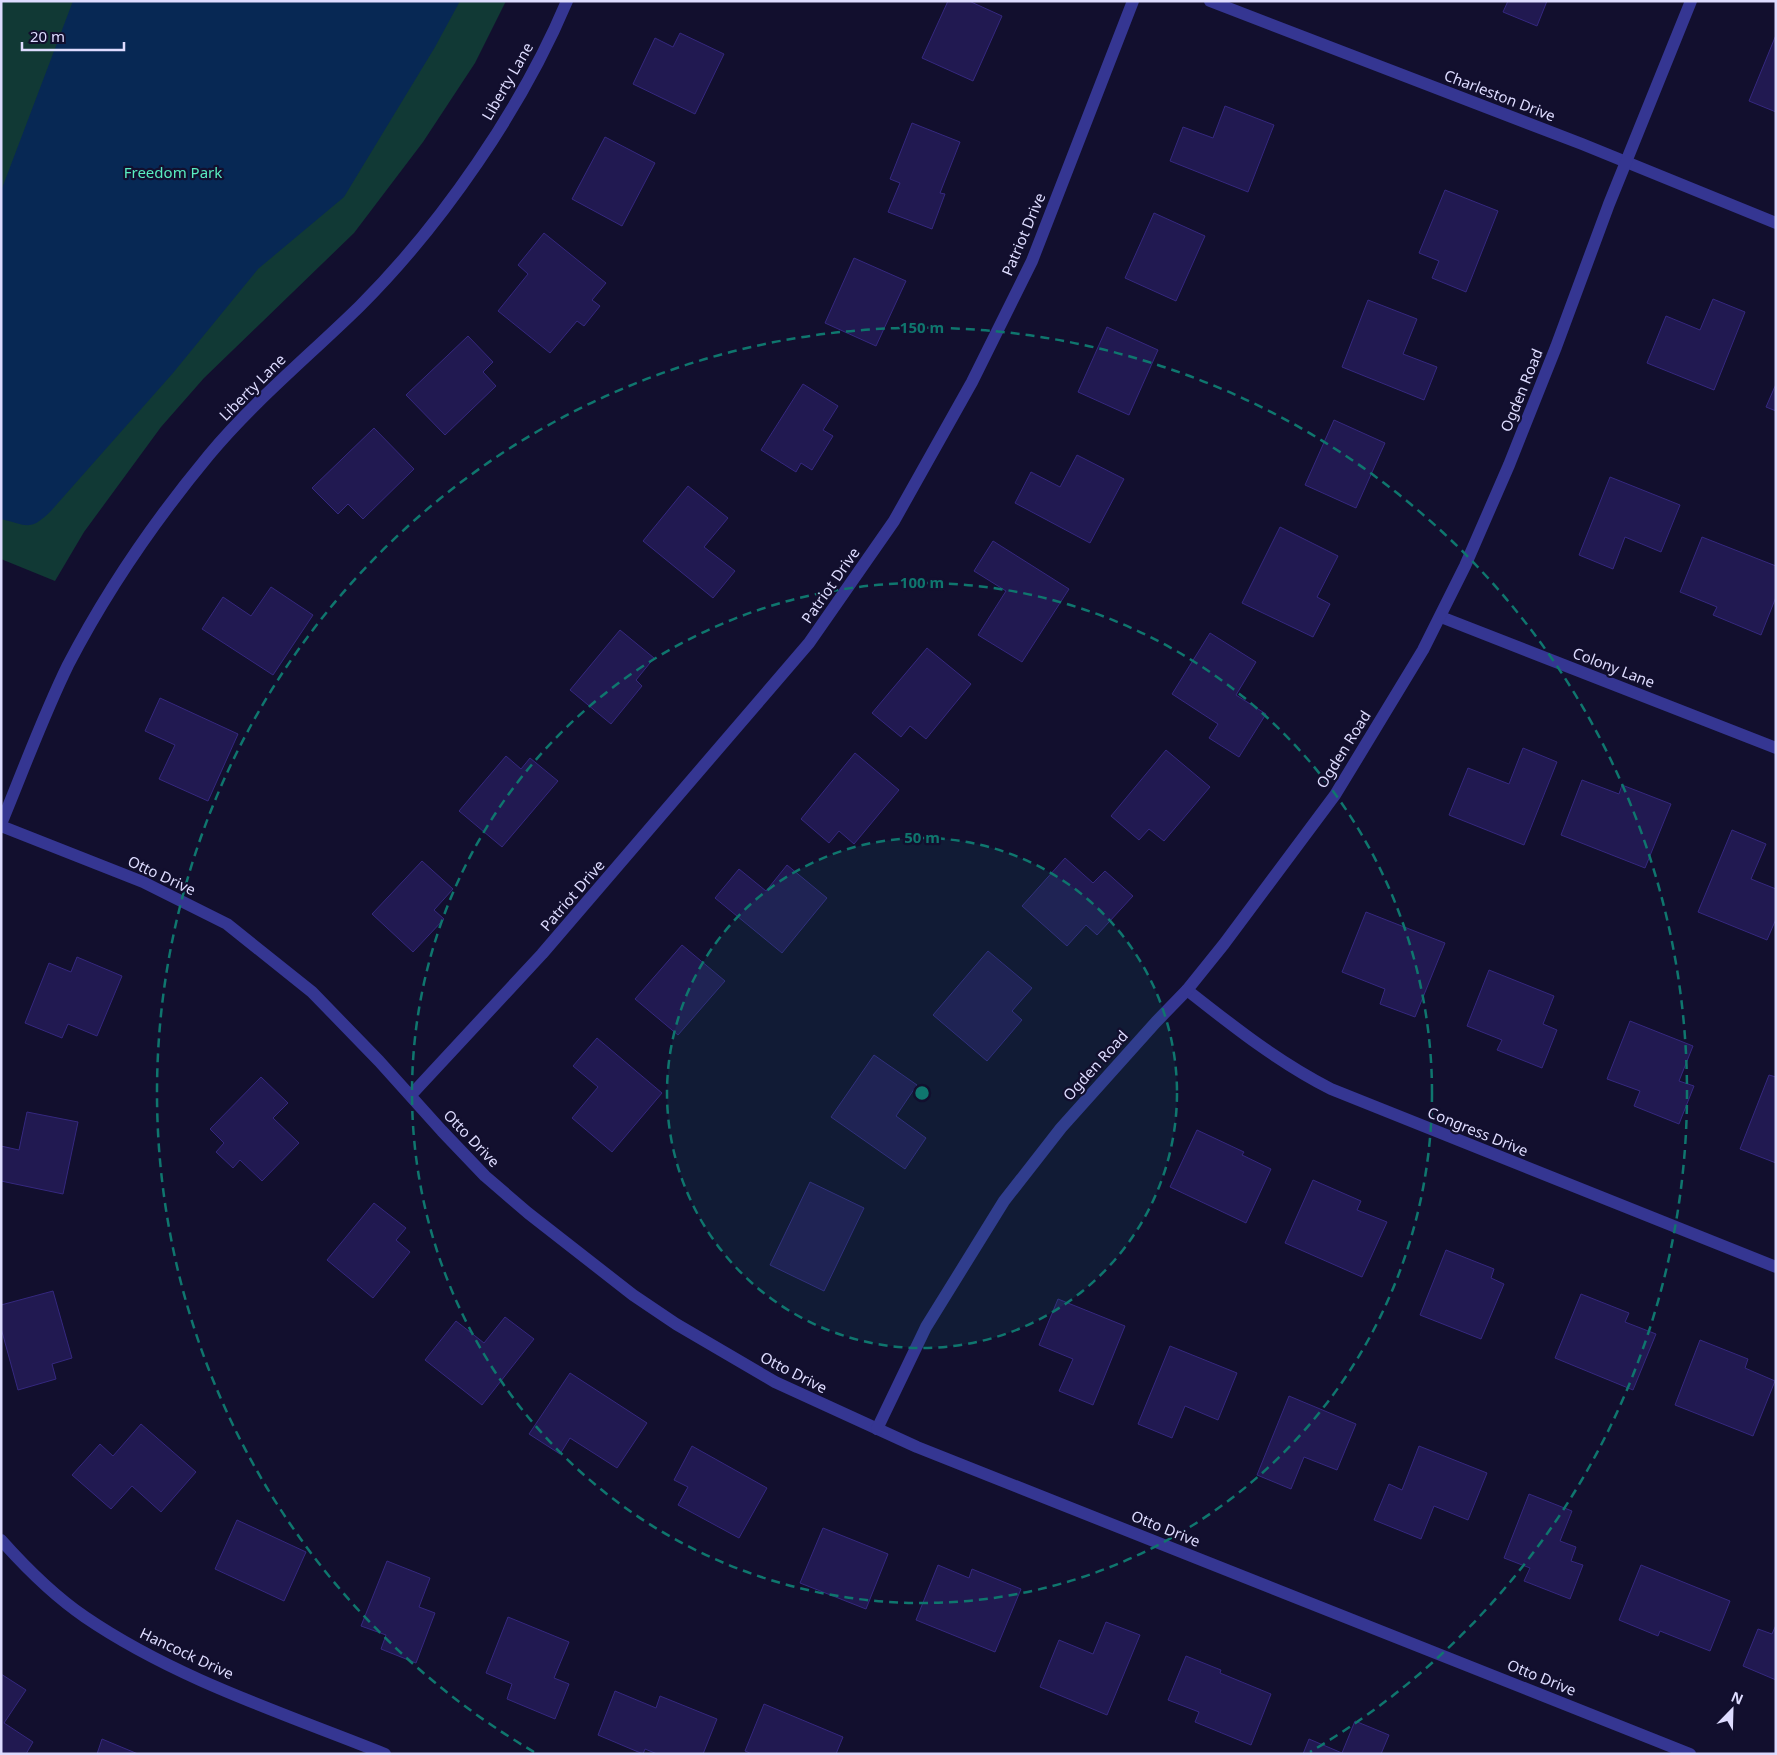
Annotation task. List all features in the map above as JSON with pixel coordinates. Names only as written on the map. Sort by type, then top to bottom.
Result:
[{"type":"street","name":"Liberty Lane","points":[[1,825],[68,667],[109,593],[153,526],[210,454],[257,404],[362,304],[407,255],[487,147],[539,61],[567,1]]},
{"type":"street","name":"Patriot Drive","points":[[410,1095],[542,954],[809,643],[894,521],[972,382],[1032,260],[1133,1]]},
{"type":"street","name":"Charleston Drive","points":[[1210,1],[1776,223]]},
{"type":"street","name":"Ogden Road","points":[[877,1429],[926,1327],[1004,1201],[1061,1128],[1156,1022],[1188,990],[1335,795],[1441,617],[1512,456],[1691,1]]},
{"type":"street","name":"Colony Lane","points":[[1441,617],[1776,748]]},
{"type":"street","name":"Otto Drive","points":[[1,825],[143,882],[227,924],[312,992],[486,1176],[579,1255],[633,1295],[684,1329],[775,1382],[877,1429],[1690,1754]]},
{"type":"street","name":"Congress Drive","points":[[1188,990],[1264,1051],[1297,1072],[1331,1089],[1776,1267]]},
{"type":"street","name":"Hancock Drive","points":[[1,1540],[43,1583],[83,1616],[128,1644],[174,1669],[385,1754]]},
{"type":"green space","name":"Freedom Park","points":[[1,1],[506,1],[475,63],[423,142],[354,233],[204,378],[161,427],[84,532],[55,581],[1,559]]},
{"type":"water","name":"Freedom Park","points":[[73,1],[460,1],[435,47],[344,197],[258,269],[173,373],[50,512],[32,525],[22,525],[1,519],[1,191]]},
{"type":"building","points":[[948,1],[969,1],[1002,16],[973,81],[922,58]]},
{"type":"building","points":[[1508,1],[1547,1],[1537,26],[1503,12]]},
{"type":"building","points":[[680,33],[724,54],[695,114],[633,84],[655,38],[673,47]]},
{"type":"building","points":[[1776,35],[1776,112],[1749,101]]},
{"type":"building","points":[[1225,106],[1274,125],[1248,192],[1170,161],[1183,127],[1213,138]]},
{"type":"building","points":[[912,123],[960,142],[940,193],[945,194],[932,229],[888,212],[900,183],[890,179]]},
{"type":"building","points":[[605,137],[655,163],[622,226],[572,199]]},
{"type":"building","points":[[1445,190],[1498,211],[1466,292],[1432,278],[1439,261],[1419,253]]},
{"type":"building","points":[[1154,213],[1205,236],[1176,301],[1125,278]]},
{"type":"building","points":[[544,233],[606,283],[592,300],[600,306],[584,326],[577,321],[550,353],[498,311],[528,274],[518,265]]},
{"type":"building","points":[[854,258],[906,281],[876,346],[825,323]]},
{"type":"building","points":[[1713,299],[1745,312],[1714,390],[1647,363],[1666,316],[1700,330]]},
{"type":"building","points":[[1368,300],[1417,319],[1403,354],[1437,367],[1424,400],[1342,367]]},
{"type":"building","points":[[1107,327],[1158,350],[1129,415],[1078,392]]},
{"type":"building","points":[[468,336],[493,362],[483,372],[496,386],[445,435],[406,395]]},
{"type":"building","points":[[803,384],[838,406],[823,430],[833,436],[812,470],[801,463],[796,472],[761,450]]},
{"type":"building","points":[[1776,384],[1776,411],[1766,407]]},
{"type":"building","points":[[1334,420],[1385,443],[1356,508],[1305,485]]},
{"type":"building","points":[[374,428],[414,469],[363,519],[348,504],[338,514],[312,488]]},
{"type":"building","points":[[1077,455],[1124,479],[1090,543],[1015,503],[1031,472],[1060,487]]},
{"type":"building","points":[[1610,477],[1680,505],[1661,552],[1625,537],[1613,569],[1579,555]]},
{"type":"building","points":[[688,486],[728,518],[704,547],[735,571],[713,598],[643,541]]},
{"type":"building","points":[[1280,527],[1338,556],[1317,597],[1330,604],[1313,637],[1242,603]]},
{"type":"building","points":[[1702,537],[1776,566],[1776,597],[1761,635],[1713,615],[1717,607],[1680,592]]},
{"type":"building","points":[[993,541],[1069,589],[1022,662],[978,635],[1006,591],[974,571]]},
{"type":"building","points":[[271,587],[313,615],[273,675],[202,629],[223,597],[251,616]]},
{"type":"building","points":[[620,630],[654,658],[636,680],[642,686],[611,724],[570,690]]},
{"type":"building","points":[[1210,633],[1256,662],[1236,695],[1266,714],[1239,757],[1209,738],[1218,724],[1172,694]]},
{"type":"building","points":[[927,648],[971,684],[926,739],[910,726],[901,737],[872,713]]},
{"type":"building","points":[[160,698],[238,734],[208,801],[159,779],[175,745],[145,731]]},
{"type":"building","points":[[1523,748],[1557,762],[1524,845],[1449,815],[1468,768],[1509,784]]},
{"type":"building","points":[[1166,750],[1210,787],[1164,841],[1149,829],[1139,840],[1111,816]]},
{"type":"building","points":[[855,753],[899,790],[854,844],[839,831],[829,843],[801,819]]},
{"type":"building","points":[[506,756],[521,769],[530,758],[558,781],[502,847],[459,811]]},
{"type":"building","points":[[1582,780],[1619,794],[1622,785],[1671,804],[1645,868],[1561,835]]},
{"type":"building","points":[[1732,830],[1766,844],[1751,879],[1776,889],[1776,919],[1767,940],[1698,912]]},
{"type":"building","points":[[1065,858],[1093,883],[1105,871],[1133,896],[1097,935],[1086,925],[1067,946],[1022,906]]},
{"type":"building","points":[[422,861],[453,889],[434,910],[444,919],[413,952],[372,914]]},
{"type":"building","points":[[787,865],[827,898],[782,953],[715,898],[739,869],[766,891]]},
{"type":"building","points":[[1366,912],[1445,943],[1415,1017],[1380,1004],[1385,989],[1342,972]]},
{"type":"building","points":[[682,945],[725,981],[678,1035],[635,999]]},
{"type":"building","points":[[988,951],[1032,988],[1012,1011],[1022,1020],[987,1061],[933,1015]]},
{"type":"building","points":[[77,957],[122,976],[97,1036],[68,1024],[62,1038],[25,1023],[49,963],[71,972]]},
{"type":"building","points":[[1489,970],[1554,996],[1543,1024],[1557,1030],[1542,1068],[1497,1050],[1502,1040],[1467,1026]]},
{"type":"building","points":[[1630,1021],[1693,1046],[1679,1081],[1694,1086],[1679,1124],[1634,1106],[1640,1091],[1607,1079]]},
{"type":"building","points":[[597,1038],[662,1093],[612,1152],[572,1118],[598,1087],[573,1066]]},
{"type":"building","points":[[874,1055],[917,1085],[896,1116],[926,1138],[905,1169],[831,1117]]},
{"type":"building","points":[[1769,1075],[1776,1077],[1776,1163],[1740,1149]]},
{"type":"building","points":[[261,1077],[288,1103],[273,1118],[299,1143],[262,1181],[240,1160],[233,1168],[216,1152],[224,1143],[210,1129]]},
{"type":"building","points":[[27,1112],[78,1122],[63,1194],[1,1181],[1,1146],[19,1150]]},
{"type":"building","points":[[1197,1130],[1244,1152],[1242,1155],[1271,1169],[1246,1223],[1170,1187]]},
{"type":"building","points":[[1313,1180],[1361,1201],[1357,1210],[1387,1222],[1362,1277],[1285,1243]]},
{"type":"building","points":[[810,1182],[864,1208],[824,1291],[770,1265]]},
{"type":"building","points":[[374,1203],[406,1228],[396,1240],[410,1252],[373,1298],[327,1260]]},
{"type":"building","points":[[1446,1250],[1494,1269],[1491,1278],[1504,1284],[1481,1339],[1420,1315]]},
{"type":"building","points":[[53,1291],[72,1358],[52,1364],[56,1379],[18,1390],[1,1328],[1,1305]]},
{"type":"building","points":[[1581,1294],[1629,1313],[1625,1322],[1656,1334],[1633,1390],[1555,1358]]},
{"type":"building","points":[[1058,1299],[1125,1326],[1093,1405],[1059,1391],[1073,1359],[1039,1345]]},
{"type":"building","points":[[505,1317],[534,1339],[482,1405],[425,1360],[456,1321],[484,1343]]},
{"type":"building","points":[[1700,1340],[1748,1359],[1745,1368],[1775,1381],[1753,1436],[1675,1405]]},
{"type":"building","points":[[1170,1346],[1237,1373],[1218,1420],[1185,1406],[1172,1438],[1138,1424]]},
{"type":"building","points":[[570,1373],[647,1423],[617,1468],[570,1438],[560,1454],[529,1434]]},
{"type":"building","points":[[1289,1396],[1356,1424],[1337,1470],[1304,1457],[1291,1489],[1257,1475]]},
{"type":"building","points":[[141,1424],[196,1472],[161,1512],[132,1486],[111,1509],[72,1475],[100,1444],[113,1456]]},
{"type":"building","points":[[692,1446],[767,1488],[739,1538],[678,1505],[688,1487],[674,1480]]},
{"type":"building","points":[[1419,1446],[1487,1473],[1468,1520],[1434,1506],[1421,1539],[1374,1520],[1389,1484],[1402,1490]]},
{"type":"building","points":[[1529,1494],[1572,1511],[1560,1541],[1576,1547],[1571,1561],[1583,1565],[1570,1599],[1524,1581],[1530,1568],[1504,1558]]},
{"type":"building","points":[[237,1520],[306,1552],[284,1601],[215,1569]]},
{"type":"building","points":[[823,1528],[888,1554],[866,1609],[800,1583]]},
{"type":"building","points":[[387,1561],[430,1578],[419,1607],[435,1613],[416,1663],[381,1649],[386,1635],[361,1626]]},
{"type":"building","points":[[938,1565],[969,1578],[972,1569],[1021,1589],[995,1652],[916,1620]]},
{"type":"building","points":[[1641,1565],[1730,1601],[1710,1651],[1660,1631],[1658,1636],[1619,1620]]},
{"type":"building","points":[[508,1617],[569,1642],[554,1678],[569,1684],[555,1719],[507,1699],[512,1684],[486,1673]]},
{"type":"building","points":[[1106,1622],[1140,1635],[1107,1715],[1040,1687],[1059,1640],[1093,1654]]},
{"type":"building","points":[[1776,1625],[1776,1680],[1743,1666],[1758,1629],[1772,1634]]},
{"type":"building","points":[[1186,1656],[1221,1670],[1220,1673],[1271,1694],[1251,1745],[1195,1722],[1199,1712],[1168,1700]]},
{"type":"building","points":[[1,1674],[26,1690],[4,1723],[33,1742],[26,1754],[1,1754]]},
{"type":"building","points":[[615,1691],[656,1708],[660,1696],[717,1719],[703,1754],[657,1754],[645,1749],[643,1754],[598,1735]]},
{"type":"building","points":[[764,1704],[843,1737],[836,1754],[752,1754],[745,1751]]},
{"type":"building","points":[[1355,1721],[1389,1735],[1381,1754],[1303,1754],[1309,1739],[1342,1753]]},
{"type":"building","points":[[102,1739],[138,1754],[97,1754]]}]
